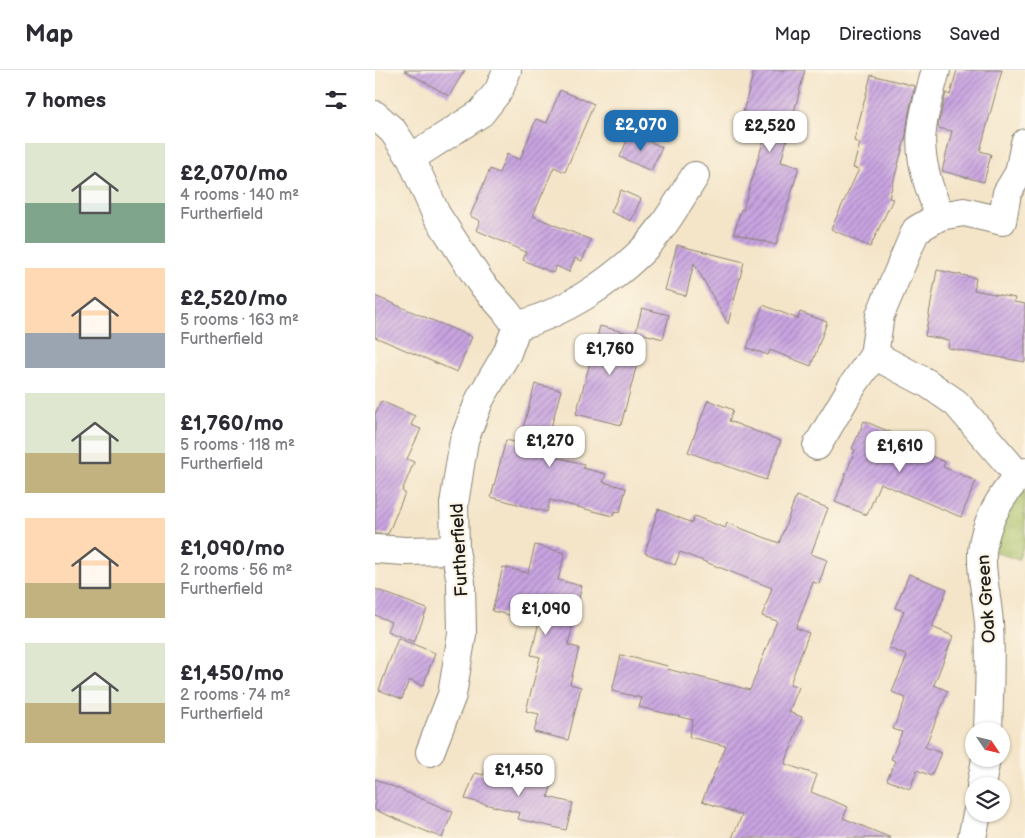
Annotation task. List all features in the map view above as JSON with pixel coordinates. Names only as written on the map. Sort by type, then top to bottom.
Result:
[{"type":"street","points":[[411,158],[481,113],[499,90],[507,70]]},
{"type":"street","points":[[934,70],[921,131],[922,156],[931,195],[940,216]]},
{"type":"street","points":[[375,115],[393,131],[411,158],[441,221],[481,283],[517,326],[542,319],[603,285],[642,251],[666,221],[695,176]]},
{"type":"street","points":[[817,446],[853,385],[874,355],[879,315],[916,230],[940,216],[964,212],[1002,221],[1007,193],[1019,173],[1025,143]]},
{"type":"street","name":"Furtherfield","points":[[430,752],[452,696],[462,634],[461,582],[455,550],[454,504],[464,440],[480,399],[507,353],[517,326]]},
{"type":"street","name":"Oak Green","points":[[874,355],[927,383],[956,403],[1022,474],[1001,499],[992,516],[985,533],[981,555],[982,578],[989,623],[988,722]]},
{"type":"street","points":[[375,549],[405,551],[455,550]]},
{"type":"street","points":[[972,838],[975,822]]},
{"type":"green space","points":[[1025,490],[1025,543],[1018,560],[995,552],[1005,519]]},
{"type":"building","points":[[404,70],[465,70],[449,96]]},
{"type":"building","points":[[754,70],[805,70],[781,162],[799,167],[776,245],[734,233],[741,209],[743,210],[764,139],[751,136],[755,119],[742,116]]},
{"type":"building","points":[[957,70],[1002,70],[980,151],[991,154],[984,182],[942,171],[952,131],[938,128],[938,125],[946,93],[950,95]]},
{"type":"building","points":[[871,75],[915,86],[906,135],[889,198],[893,199],[870,247],[831,229],[859,169],[853,168],[860,143],[854,141]]},
{"type":"building","points":[[560,90],[594,104],[565,172],[554,167],[533,216],[591,240],[582,261],[575,258],[569,272],[556,266],[553,273],[523,260],[526,252],[476,230],[480,221],[470,216],[490,169],[499,173],[507,154],[520,160],[536,119],[547,123]]},
{"type":"building","points":[[630,133],[662,147],[651,171],[620,157]]},
{"type":"building","points":[[621,190],[641,199],[631,221],[611,212]]},
{"type":"building","points":[[677,245],[744,262],[728,324],[694,263],[686,296],[665,290]]},
{"type":"building","points":[[937,270],[976,278],[974,290],[1015,298],[1014,302],[1025,304],[1025,362],[948,348],[949,340],[925,336]]},
{"type":"building","points":[[375,296],[472,337],[457,372],[375,337]]},
{"type":"building","points":[[763,305],[798,319],[800,312],[827,322],[811,366],[770,350],[768,355],[747,348]]},
{"type":"building","points":[[642,308],[669,315],[663,339],[636,332]]},
{"type":"building","points":[[600,326],[644,337],[621,425],[576,414]]},
{"type":"building","points":[[535,384],[561,390],[544,454],[584,464],[583,468],[606,474],[603,482],[626,488],[620,512],[615,511],[613,516],[550,500],[547,512],[491,497],[506,440],[519,443]]},
{"type":"building","points":[[708,400],[733,410],[729,421],[781,441],[766,480],[688,452]]},
{"type":"building","points":[[381,401],[415,416],[411,425],[421,429],[407,459],[414,462],[402,491],[405,493],[388,534],[375,534],[375,414]]},
{"type":"building","points":[[864,421],[902,437],[903,435],[925,443],[922,452],[945,462],[943,467],[976,481],[961,517],[880,483],[867,515],[835,502],[855,450],[852,449]]},
{"type":"building","points":[[796,496],[828,508],[811,554],[827,560],[819,584],[813,582],[796,628],[809,633],[790,684],[799,687],[789,712],[802,717],[785,764],[817,775],[811,792],[848,807],[843,818],[891,838],[732,838],[742,815],[702,801],[726,746],[689,737],[693,720],[639,707],[642,698],[612,691],[621,655],[668,666],[667,669],[750,690],[777,621],[762,616],[772,588],[680,552],[675,565],[645,553],[658,509],[692,523],[694,516],[725,528],[727,523],[779,543]]},
{"type":"building","points":[[535,545],[565,553],[558,580],[582,586],[568,645],[579,648],[570,684],[581,687],[568,740],[534,732],[539,714],[526,711],[540,657],[531,655],[539,622],[492,611],[503,567],[528,573]]},
{"type":"building","points":[[909,574],[947,589],[932,627],[953,636],[934,685],[948,691],[925,747],[941,753],[931,776],[917,770],[910,789],[887,780],[895,761],[891,759],[902,732],[893,729],[906,698],[892,692],[907,656],[889,648],[904,611],[895,608]]},
{"type":"building","points":[[375,589],[427,609],[414,642],[387,631],[391,622],[375,615]]},
{"type":"building","points":[[398,638],[435,653],[423,686],[409,680],[402,699],[379,690]]},
{"type":"building","points":[[487,761],[508,767],[506,773],[552,784],[548,797],[573,803],[566,830],[518,819],[520,813],[465,799],[475,773],[484,775]]},
{"type":"building","points":[[375,779],[453,812],[442,838],[375,810]]}]
